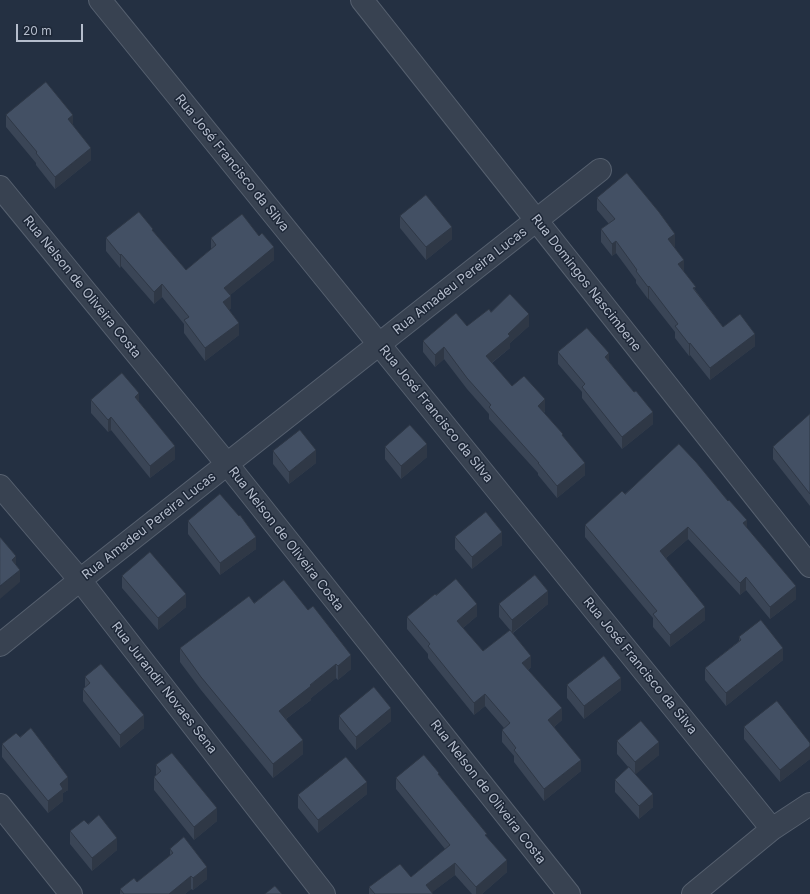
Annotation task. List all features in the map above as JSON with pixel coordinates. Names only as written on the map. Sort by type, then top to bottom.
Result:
[{"type":"street","name":"Rua José Francisco da Silva","points":[[100,0],[772,829]]},
{"type":"street","name":"Rua Domingos Nascimbene","points":[[362,0],[810,566]]},
{"type":"street","name":"Rua Amadeu Pereira Lucas","points":[[0,645],[80,580],[600,170]]},
{"type":"street","name":"Rua Nelson de Oliveira Costa","points":[[0,187],[227,464],[569,894]]},
{"type":"street","name":"Rua Jurandir Novaes Sena","points":[[0,486],[80,580],[324,894]]},
{"type":"street","points":[[0,804],[71,894]]},
{"type":"street","points":[[693,894],[772,829],[810,804]]},
{"type":"building","points":[[46,82],[73,115],[68,119],[91,148],[55,177],[36,153],[37,152],[6,115]]},
{"type":"building","points":[[627,173],[675,234],[668,239],[684,260],[678,264],[696,287],[693,288],[723,327],[740,314],[755,334],[710,368],[675,326],[678,324],[636,271],[637,270],[616,241],[612,244],[601,229],[615,219],[597,198]]},
{"type":"building","points":[[426,195],[452,227],[426,247],[400,216]]},
{"type":"building","points":[[139,212],[153,229],[152,230],[186,270],[216,245],[211,238],[242,214],[259,236],[262,233],[274,247],[224,288],[231,296],[223,302],[239,323],[205,348],[184,320],[189,317],[162,284],[154,292],[106,238]]},
{"type":"building","points":[[510,294],[529,314],[508,334],[510,336],[486,356],[512,386],[524,376],[545,399],[538,406],[563,434],[562,435],[585,463],[557,486],[539,463],[489,407],[491,405],[467,378],[444,347],[435,355],[423,341],[456,313],[467,326],[489,309],[491,312]]},
{"type":"building","points":[[587,328],[609,353],[605,357],[653,412],[622,437],[582,387],[585,384],[558,352]]},
{"type":"building","points":[[122,373],[139,393],[135,397],[175,446],[150,466],[111,417],[108,420],[91,400]]},
{"type":"building","points":[[810,414],[810,494],[773,447]]},
{"type":"building","points":[[410,425],[427,444],[401,466],[385,447]]},
{"type":"building","points":[[300,430],[316,450],[289,472],[273,451]]},
{"type":"building","points":[[679,444],[728,501],[729,500],[747,520],[743,523],[796,586],[770,607],[746,577],[740,583],[688,527],[660,551],[705,607],[670,635],[653,614],[657,611],[585,525],[622,491],[625,494]]},
{"type":"building","points":[[220,494],[239,516],[240,515],[256,537],[220,563],[188,521]]},
{"type":"building","points":[[486,512],[502,532],[472,557],[455,537]]},
{"type":"building","points":[[0,537],[16,556],[12,560],[20,570],[0,586]]},
{"type":"building","points":[[150,552],[186,594],[158,618],[122,576]]},
{"type":"building","points":[[535,575],[548,591],[512,620],[499,604]]},
{"type":"building","points":[[456,579],[477,604],[457,621],[483,651],[510,630],[531,656],[522,663],[562,708],[548,720],[581,760],[544,789],[514,750],[516,748],[502,730],[510,723],[485,694],[474,703],[428,646],[430,644],[407,617]]},
{"type":"building","points":[[284,580],[308,610],[313,606],[351,655],[338,666],[336,664],[279,711],[303,740],[273,764],[201,677],[180,648],[249,596],[254,603]]},
{"type":"building","points":[[761,620],[783,648],[726,693],[705,668],[741,640],[739,637]]},
{"type":"building","points":[[604,656],[621,678],[584,706],[567,685]]},
{"type":"building","points":[[101,664],[144,715],[120,735],[83,689],[90,683],[85,677]]},
{"type":"building","points":[[374,687],[391,708],[356,737],[339,716]]},
{"type":"building","points":[[777,701],[810,743],[810,746],[780,770],[744,727]]},
{"type":"building","points":[[641,721],[659,742],[635,762],[617,741]]},
{"type":"building","points":[[31,728],[68,777],[60,784],[63,789],[48,801],[2,744],[16,733],[20,737]]},
{"type":"building","points":[[172,753],[217,808],[194,827],[154,777],[161,771],[156,765]]},
{"type":"building","points":[[424,755],[487,834],[485,835],[507,860],[476,887],[455,863],[426,885],[433,894],[375,894],[369,887],[400,864],[411,877],[450,845],[396,778]]},
{"type":"building","points":[[346,757],[367,782],[318,820],[298,795]]},
{"type":"building","points":[[629,767],[653,794],[639,806],[615,780]]},
{"type":"building","points":[[99,815],[117,838],[92,858],[70,831],[84,820],[88,824]]},
{"type":"building","points":[[184,837],[207,867],[193,878],[191,876],[169,894],[124,894],[120,889],[134,878],[137,882],[173,853],[170,849]]},
{"type":"building","points":[[275,886],[282,894],[265,894]]}]
